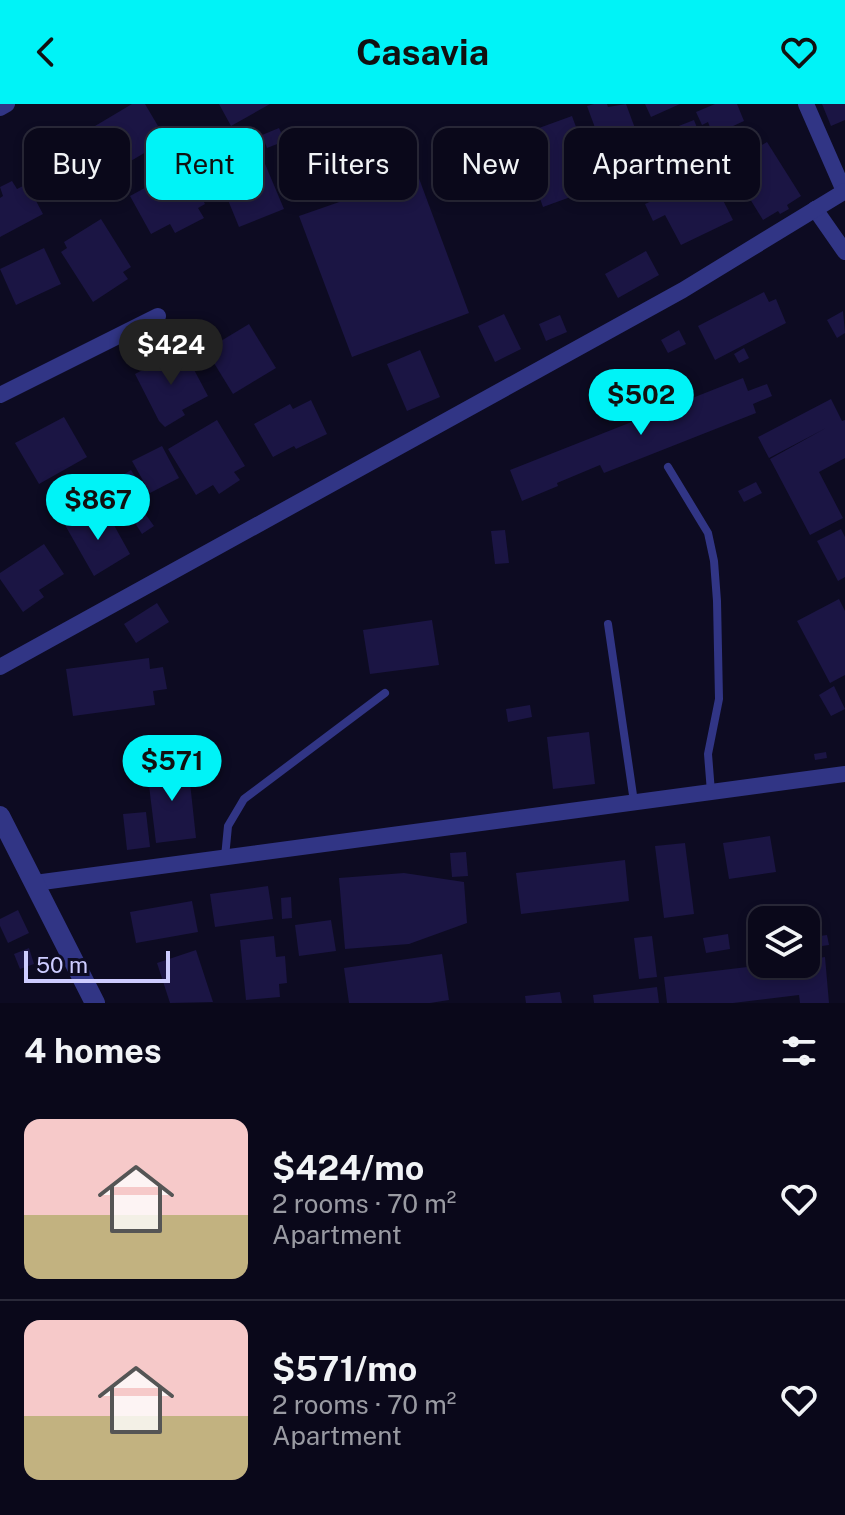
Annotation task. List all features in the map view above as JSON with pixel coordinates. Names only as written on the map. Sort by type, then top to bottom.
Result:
[{"type":"street","points":[[0,108],[7,104]]},
{"type":"street","points":[[0,667],[683,290],[844,191],[806,104]]},
{"type":"street","points":[[815,209],[845,252]]},
{"type":"street","points":[[0,395],[158,316]]},
{"type":"street","points":[[35,883],[845,774]]},
{"type":"street","points":[[0,816],[95,1003]]},
{"type":"lane","points":[[668,467],[708,533],[714,561],[719,699],[708,754],[711,792]]},
{"type":"lane","points":[[608,624],[634,802]]},
{"type":"lane","points":[[225,857],[228,826],[244,799],[385,693]]},
{"type":"building","points":[[132,104],[145,104],[158,126],[146,128],[146,152],[130,161],[130,128],[92,128]]},
{"type":"building","points":[[219,104],[270,104],[231,126]]},
{"type":"building","points":[[626,104],[635,128],[595,128],[587,106]]},
{"type":"building","points":[[645,104],[680,104],[651,117]]},
{"type":"building","points":[[715,104],[737,104],[744,121],[731,128],[710,128],[708,122],[702,125],[696,112]]},
{"type":"building","points":[[822,104],[845,104],[845,120],[831,126]]},
{"type":"building","points":[[572,116],[576,128],[564,128],[564,199],[543,207],[540,200],[548,200],[548,128],[539,128]]},
{"type":"building","points":[[694,120],[697,128],[674,128]]},
{"type":"building","points":[[279,128],[279,143],[267,148],[263,135]]},
{"type":"building","points":[[767,142],[801,196],[787,205],[789,209],[780,214],[778,211],[763,220],[751,200],[760,200],[760,146]]},
{"type":"building","points":[[263,159],[284,209],[239,227],[228,200],[263,200]]},
{"type":"building","points":[[417,173],[469,313],[352,357],[299,216],[345,200],[417,200]]},
{"type":"building","points":[[12,181],[17,189],[24,186],[24,200],[36,200],[43,214],[0,237],[0,198],[3,196],[0,187]]},
{"type":"building","points":[[146,187],[146,200],[203,200],[205,204],[198,208],[204,218],[175,233],[170,224],[151,234],[130,196]]},
{"type":"building","points":[[654,200],[723,200],[733,220],[681,245],[665,215],[653,221],[645,204]]},
{"type":"building","points":[[101,219],[131,267],[123,272],[128,279],[93,302],[61,252],[67,248],[64,242]]},
{"type":"building","points":[[44,248],[61,284],[16,305],[0,269]]},
{"type":"building","points":[[646,251],[659,275],[618,298],[605,274]]},
{"type":"building","points":[[764,292],[769,302],[776,299],[786,323],[715,360],[698,326]]},
{"type":"building","points":[[843,311],[845,333],[837,338],[827,320]]},
{"type":"building","points":[[504,314],[521,349],[495,362],[478,326]]},
{"type":"building","points":[[560,315],[567,332],[546,341],[539,324]]},
{"type":"building","points":[[249,324],[276,368],[233,394],[206,350]]},
{"type":"building","points":[[679,330],[686,344],[668,353],[661,340]]},
{"type":"building","points":[[744,348],[749,358],[739,363],[734,354]]},
{"type":"building","points":[[183,349],[208,396],[182,410],[185,415],[165,427],[135,374]]},
{"type":"building","points":[[420,350],[440,397],[407,411],[387,364]]},
{"type":"building","points":[[743,378],[748,391],[767,384],[772,396],[753,404],[756,413],[604,473],[600,465],[522,501],[510,470]]},
{"type":"building","points":[[831,399],[842,421],[845,420],[845,458],[819,472],[843,518],[810,535],[770,459],[826,428],[769,458],[758,437]]},
{"type":"building","points":[[311,400],[327,434],[273,457],[254,424],[290,404],[293,409]]},
{"type":"building","points":[[64,417],[87,457],[39,484],[15,443]]},
{"type":"building","points":[[217,420],[245,466],[234,472],[240,480],[219,494],[213,485],[196,495],[168,449]]},
{"type":"building","points":[[162,446],[179,478],[150,493],[132,461]]},
{"type":"building","points":[[131,470],[148,497],[121,514],[104,487]]},
{"type":"building","points":[[756,482],[762,493],[744,502],[738,491]]},
{"type":"building","points":[[141,508],[154,526],[142,534],[130,515]]},
{"type":"building","points":[[105,509],[130,554],[94,576],[65,525],[79,517],[83,524]]},
{"type":"building","points":[[841,529],[845,537],[845,577],[838,581],[817,541]]},
{"type":"building","points":[[505,530],[509,563],[495,564],[491,531]]},
{"type":"building","points":[[44,544],[64,574],[39,590],[44,597],[23,612],[0,579],[0,573]]},
{"type":"building","points":[[839,599],[845,611],[845,675],[830,683],[797,621]]},
{"type":"building","points":[[157,603],[169,622],[136,643],[124,624]]},
{"type":"building","points":[[432,620],[439,665],[370,674],[363,630]]},
{"type":"building","points":[[149,658],[150,669],[163,667],[167,689],[153,691],[155,705],[73,716],[66,669]]},
{"type":"building","points":[[834,686],[845,709],[831,716],[819,695]]},
{"type":"building","points":[[530,705],[532,717],[508,722],[506,709]]},
{"type":"building","points":[[589,732],[595,784],[553,789],[547,737]]},
{"type":"building","points":[[826,752],[827,758],[815,760],[814,754]]},
{"type":"building","points":[[188,764],[196,838],[156,843],[147,769]]},
{"type":"building","points":[[146,812],[150,847],[127,850],[123,814]]},
{"type":"building","points":[[770,836],[776,872],[729,879],[723,843]]},
{"type":"building","points":[[685,843],[694,914],[664,918],[655,846]]},
{"type":"building","points":[[466,852],[468,876],[452,877],[450,853]]},
{"type":"building","points":[[625,860],[629,901],[521,914],[516,873]]},
{"type":"building","points":[[404,873],[464,882],[467,923],[409,944],[345,949],[339,878]]},
{"type":"building","points":[[268,886],[273,919],[215,927],[210,894]]},
{"type":"building","points":[[291,897],[292,918],[282,919],[281,898]]},
{"type":"building","points":[[192,901],[198,932],[136,943],[130,912]]},
{"type":"building","points":[[18,910],[29,933],[8,943],[0,919]]},
{"type":"building","points":[[331,920],[336,951],[299,956],[295,925]]},
{"type":"building","points":[[728,934],[730,949],[706,953],[703,938]]},
{"type":"building","points":[[827,935],[829,945],[820,946],[820,936]]},
{"type":"building","points":[[274,936],[276,957],[285,956],[287,983],[279,984],[280,997],[246,1000],[240,940]]},
{"type":"building","points":[[652,936],[657,977],[639,979],[634,938]]},
{"type":"building","points":[[29,948],[34,964],[20,969],[14,954]]},
{"type":"building","points":[[196,950],[213,1002],[170,1003],[157,963]]},
{"type":"building","points":[[442,954],[449,1000],[430,1003],[349,1003],[344,968]]},
{"type":"building","points":[[825,957],[829,1003],[800,1003],[799,995],[733,1003],[667,1003],[664,977],[748,967],[748,978],[820,978],[820,958]]},
{"type":"building","points":[[657,987],[659,1003],[594,1003],[593,995]]},
{"type":"building","points":[[560,992],[562,1003],[526,1003],[525,996]]}]
